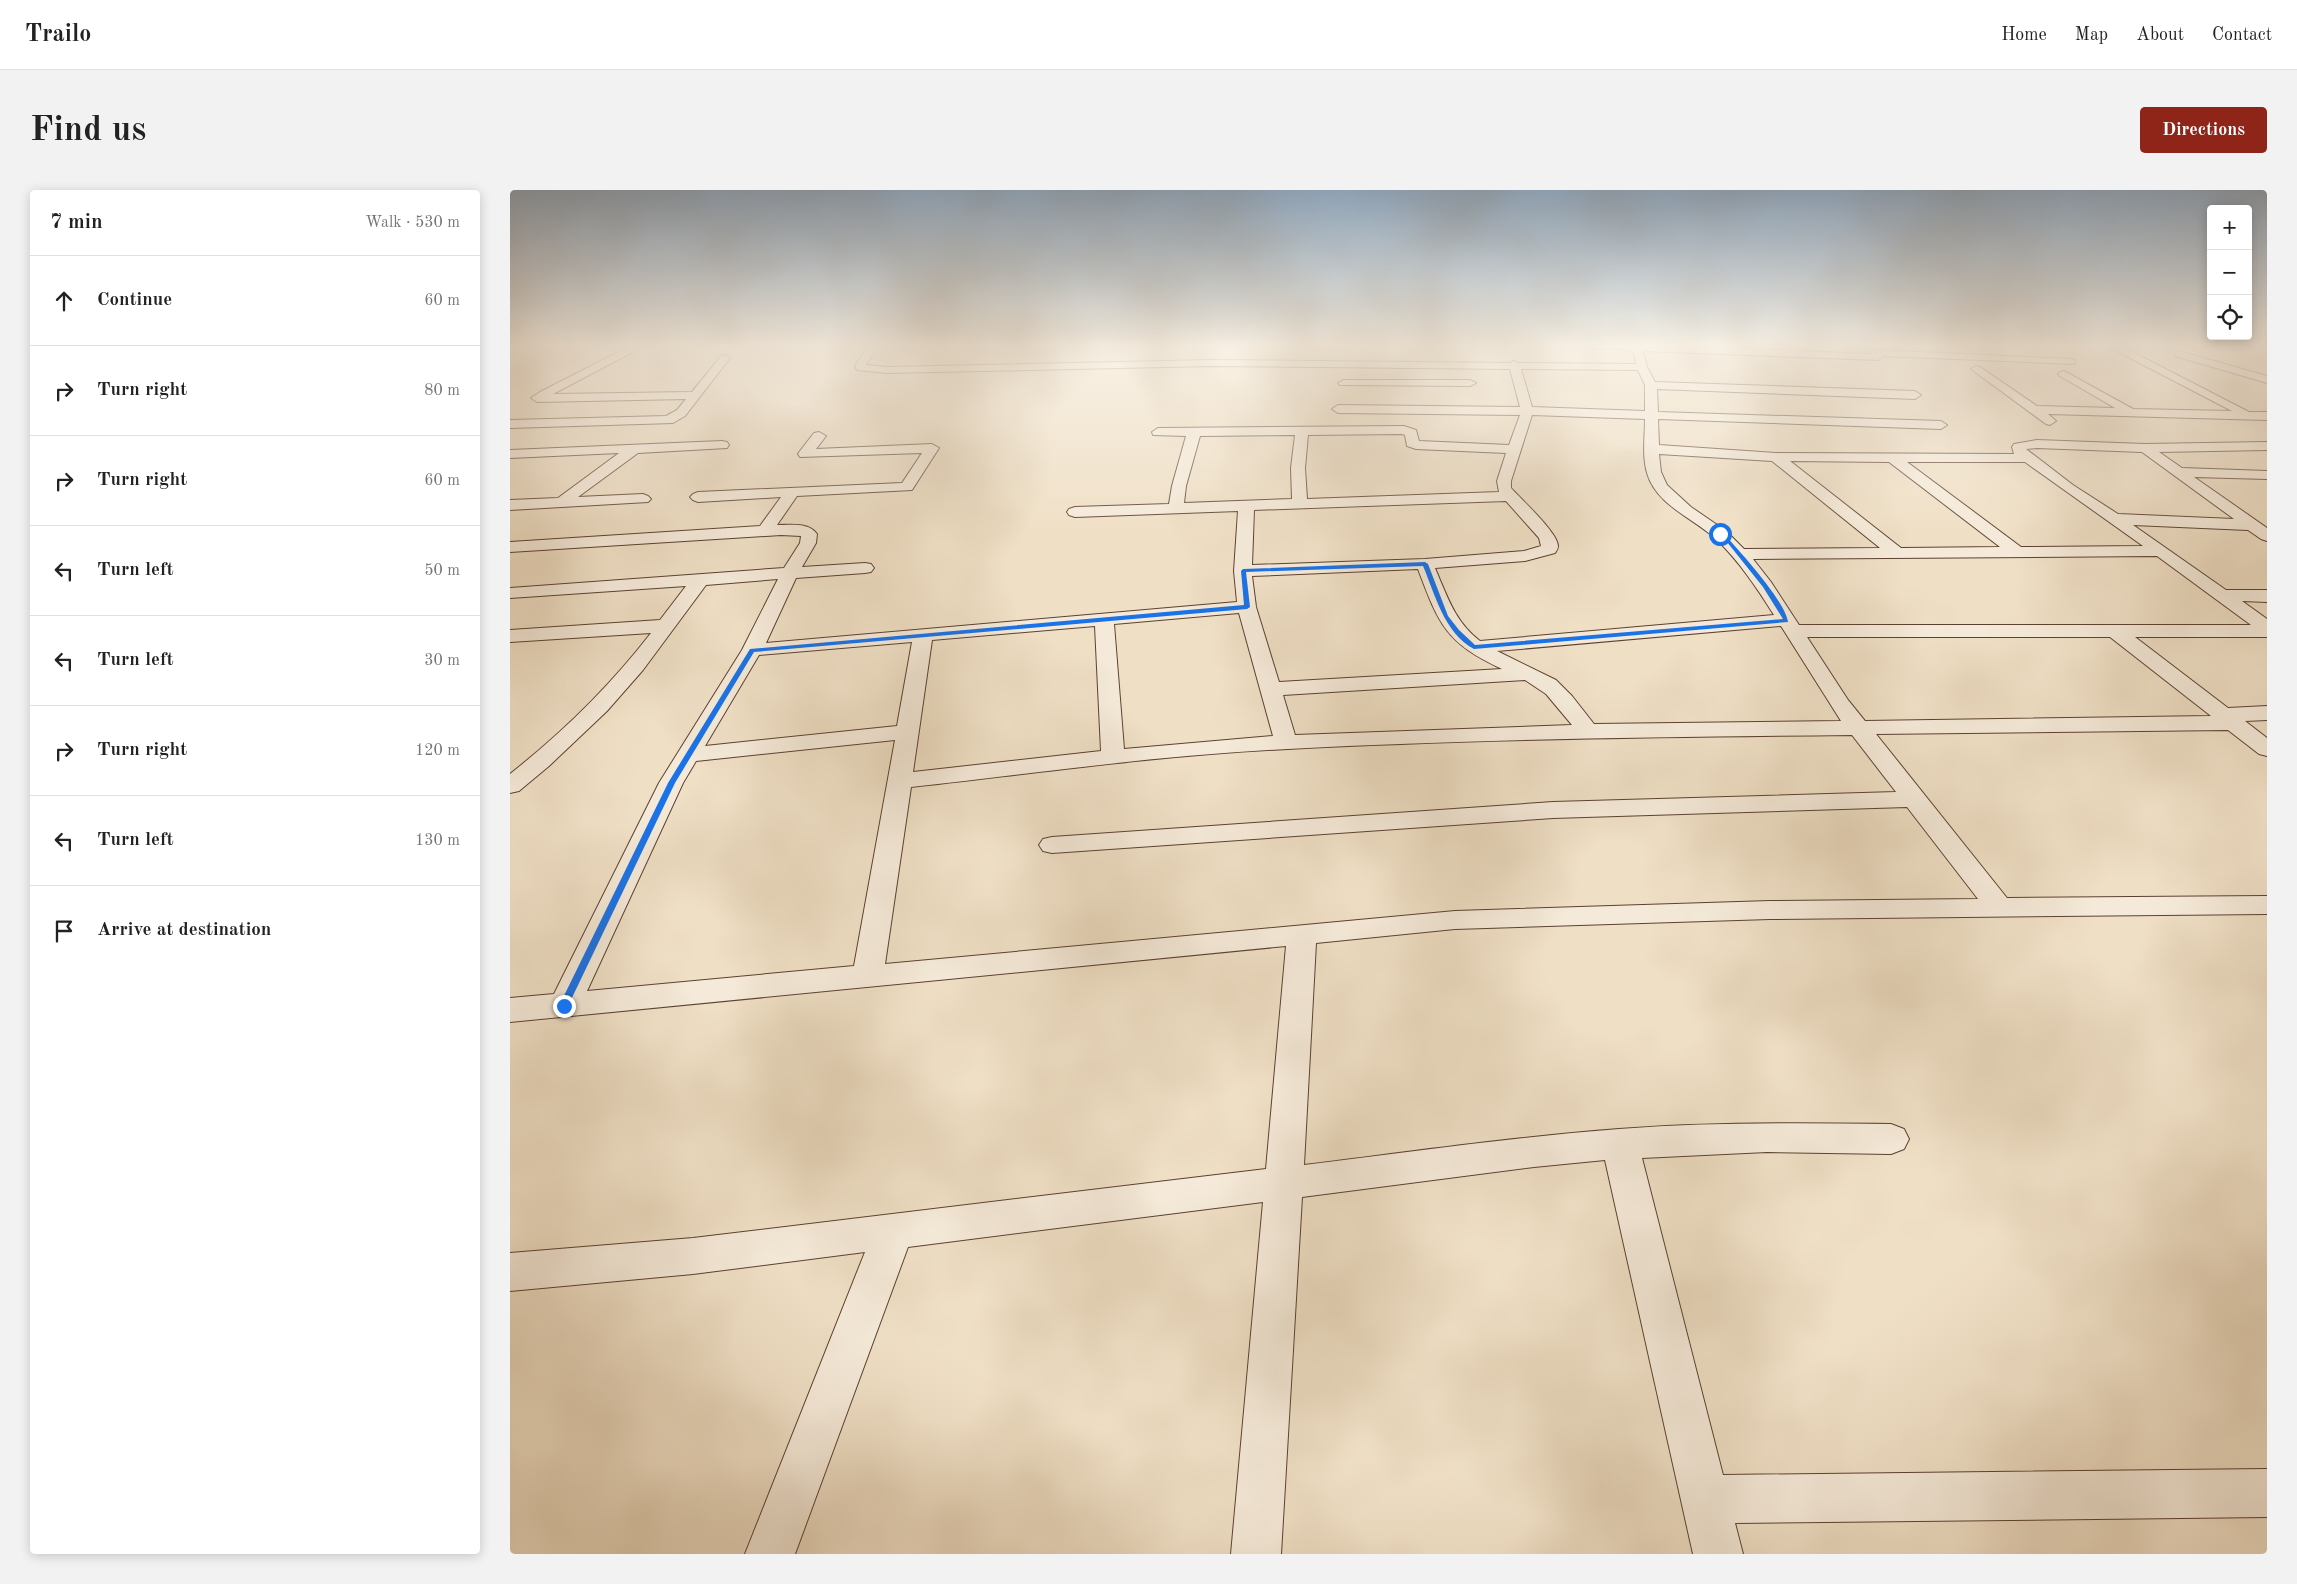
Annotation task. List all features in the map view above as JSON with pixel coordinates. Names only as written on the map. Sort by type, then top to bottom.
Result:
[{"type":"street","points":[[510,424],[660,422],[676,417],[684,409]]},
{"type":"street","points":[[1338,409],[1526,411],[1941,425],[1927,409]]},
{"type":"street","points":[[1650,409],[1654,472],[1661,487],[1686,510],[1720,534],[1740,554],[1765,586],[1856,727],[1999,907]]},
{"type":"street","points":[[2123,409],[2130,413]]},
{"type":"street","points":[[2237,409],[2267,424]]},
{"type":"street","points":[[2036,410],[2267,416]]},
{"type":"street","points":[[2036,410],[2086,446]]},
{"type":"street","points":[[1243,571],[1425,564],[1525,556],[1549,550],[1550,544],[1547,537],[1504,489],[1504,481],[1526,411]]},
{"type":"street","points":[[1158,432],[1404,430],[1411,434],[1412,443],[1416,445],[1515,449]]},
{"type":"street","points":[[1300,504],[1296,484],[1302,431]]},
{"type":"street","points":[[1176,508],[1179,486],[1194,432]]},
{"type":"street","points":[[698,496],[907,487],[932,448],[805,454],[819,436]]},
{"type":"street","points":[[2267,446],[2145,448],[2031,444],[2019,447],[2020,452],[2162,551],[2267,630]]},
{"type":"street","points":[[510,454],[722,445]]},
{"type":"street","points":[[2145,448],[2267,536]]},
{"type":"street","points":[[561,503],[634,449]]},
{"type":"street","points":[[1652,449],[1776,456],[2029,458]]},
{"type":"street","points":[[1776,456],[1897,553]]},
{"type":"street","points":[[1893,458],[2017,552]]},
{"type":"street","points":[[2178,472],[2267,475]]},
{"type":"street","points":[[765,531],[792,492]]},
{"type":"street","points":[[1075,512],[1509,496]]},
{"type":"street","points":[[510,505],[642,500]]},
{"type":"street","points":[[1246,505],[1243,571],[1247,607],[1286,742]]},
{"type":"street","points":[[2114,519],[2251,525]]},
{"type":"street","points":[[510,547],[765,531],[796,530],[805,531],[809,534],[808,543],[790,573],[752,650],[667,792],[564,1006]]},
{"type":"street","points":[[1740,554],[2162,551]]},
{"type":"street","points":[[1425,564],[1446,616],[1457,631],[1474,647],[1549,685],[1588,731]]},
{"type":"street","points":[[510,593],[865,568]]},
{"type":"street","points":[[510,786],[552,752],[628,676],[700,579]]},
{"type":"street","points":[[2221,595],[2267,596]]},
{"type":"street","points":[[752,650],[923,637],[1247,607]]},
{"type":"street","points":[[1104,620],[1113,757]]},
{"type":"street","points":[[510,636],[665,626]]},
{"type":"street","points":[[1474,647],[1790,626],[2116,632],[2267,630]]},
{"type":"street","points":[[2116,632],[2267,749]]},
{"type":"street","points":[[868,975],[923,637]]},
{"type":"street","points":[[1271,689],[1524,674]]},
{"type":"street","points":[[899,781],[1113,757],[1286,742],[1588,731],[2226,719],[2267,713]]},
{"type":"street","points":[[687,756],[908,732]]},
{"type":"street","points":[[1052,845],[1553,810],[1913,799]]},
{"type":"street","points":[[510,1010],[1455,920],[1731,911],[2267,905]]},
{"type":"street","points":[[1256,1554],[1302,936]]},
{"type":"street","points":[[510,1272],[693,1256],[1534,1152],[1620,1144],[1767,1137],[1891,1138]]},
{"type":"street","points":[[1620,1144],[1718,1554]]},
{"type":"street","points":[[770,1554],[894,1230]]},
{"type":"street","points":[[1705,1499],[2267,1493]]},
{"type":"route","points":[[564,1006],[671,783],[752,650],[923,637],[1247,607],[1243,571],[1425,564],[1446,616],[1457,631],[1474,647],[1786,620],[1765,586],[1740,554],[1720,534]]}]
